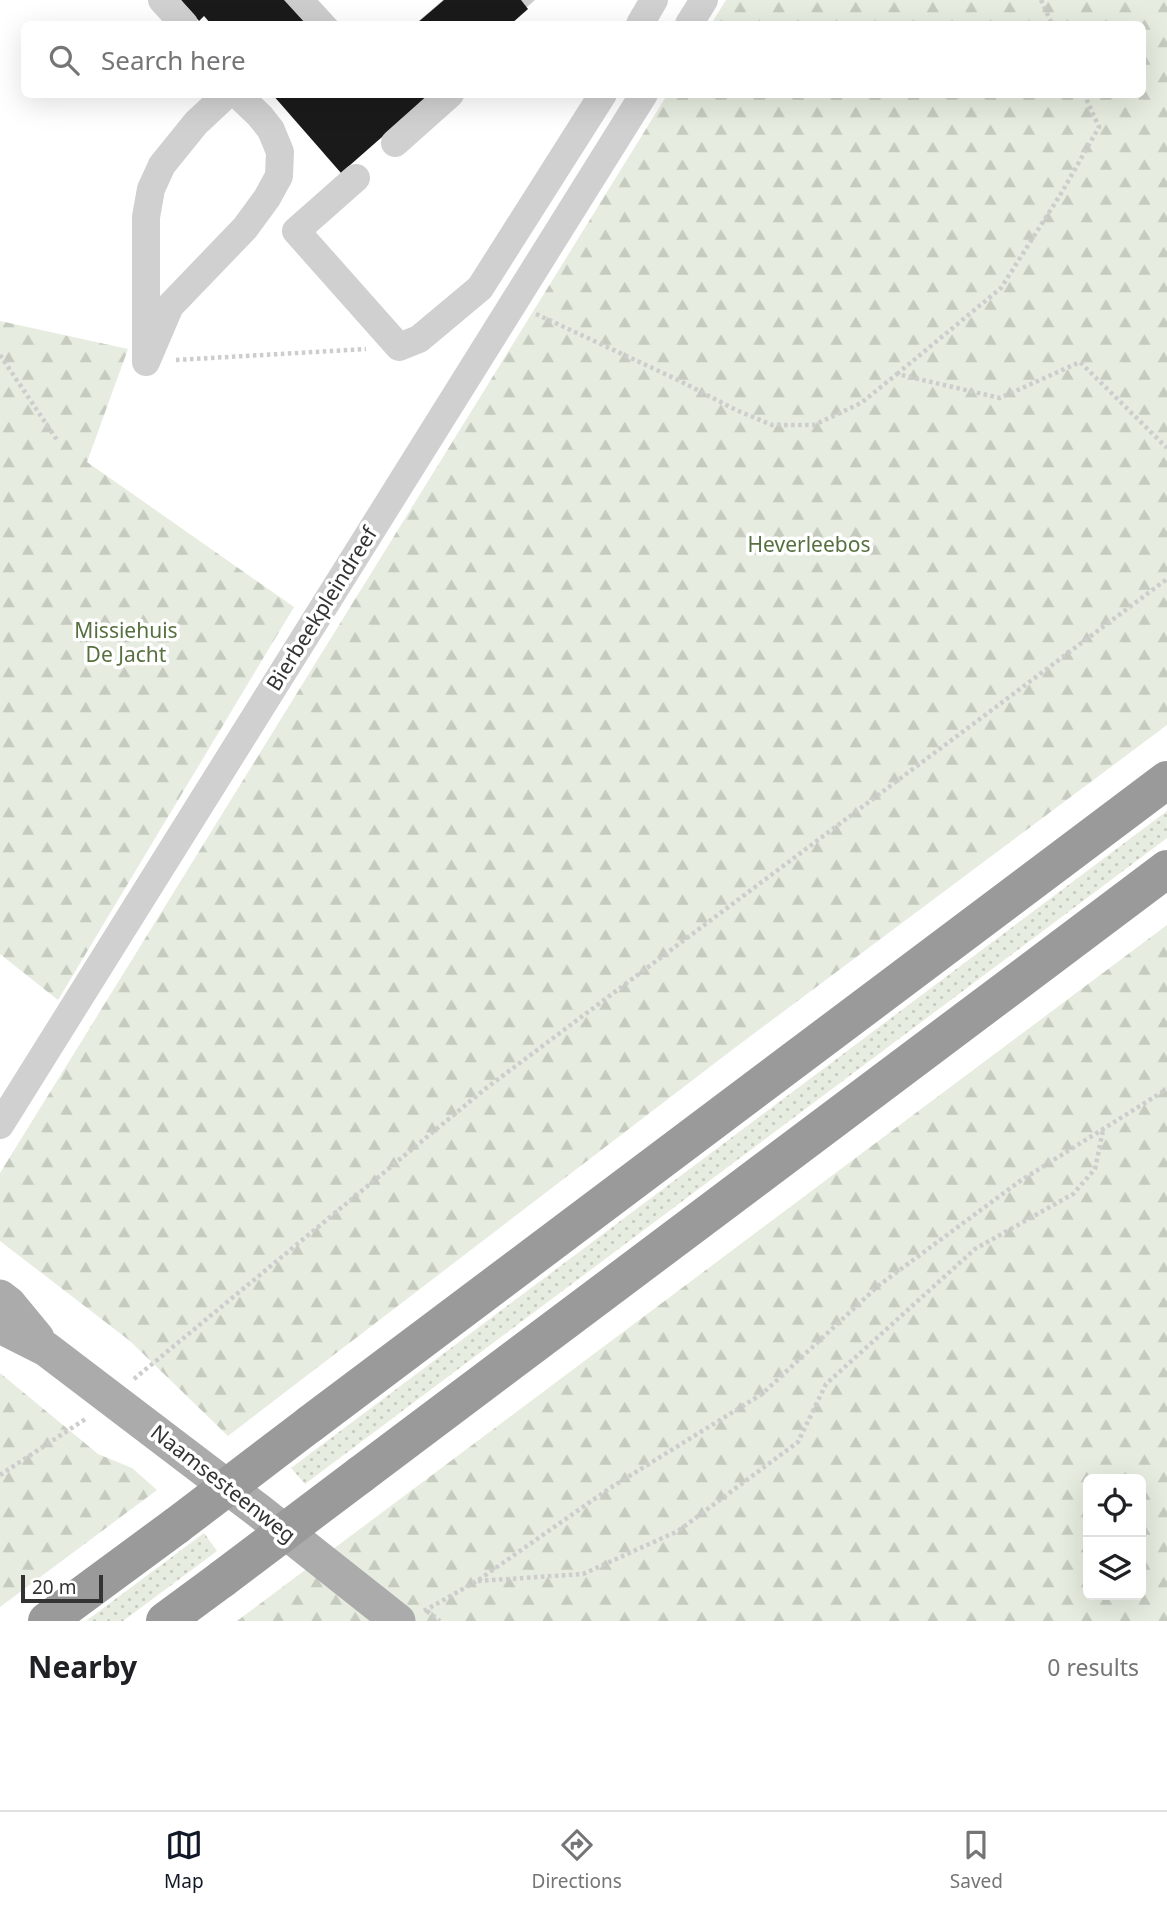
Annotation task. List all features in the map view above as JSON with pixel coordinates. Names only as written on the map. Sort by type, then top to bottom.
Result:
[{"type":"highway","points":[[47,1621],[1167,780]]},
{"type":"highway","points":[[165,1621],[1167,869]]},
{"type":"main road","name":"Naamsesteenweg","points":[[0,1297],[9,1304],[46,1349]]},
{"type":"main road","name":"Naamsesteenweg","points":[[0,1326],[46,1349],[409,1618]]},
{"type":"lane","points":[[162,0],[181,21]]},
{"type":"lane","points":[[642,21],[654,0]]},
{"type":"lane","points":[[691,21],[704,0]]},
{"type":"lane","points":[[146,362],[146,217],[151,189],[162,165],[195,123],[223,98]]},
{"type":"lane","points":[[146,362],[170,306],[245,228],[279,176],[280,152],[271,130],[241,98]]},
{"type":"lane","points":[[395,143],[446,98]]},
{"type":"lane","points":[[356,178],[296,231],[399,347],[419,339],[480,288],[600,98]]},
{"type":"lane","name":"Bierbeekpleindreef","points":[[0,1125],[642,98]]},
{"type":"path","points":[[1041,0],[1051,21]]},
{"type":"path","points":[[513,303],[772,425],[814,425],[861,403],[1001,288],[1062,192],[1099,127],[1086,98]]},
{"type":"path","points":[[146,362],[399,347]]},
{"type":"path","points":[[0,355],[57,440]]},
{"type":"path","points":[[897,374],[1000,398],[1080,362],[1167,448]]},
{"type":"path","points":[[0,1475],[112,1399],[485,1089],[1167,579]]},
{"type":"path","points":[[409,1618],[477,1581],[610,1488],[762,1394],[877,1286],[1020,1181],[1167,1089]]},
{"type":"path","points":[[477,1581],[583,1574],[678,1531],[797,1442],[826,1384],[975,1249],[1073,1194],[1096,1169],[1103,1130]]},
{"type":"green space","name":"Heverleebos","points":[[726,0],[1167,0],[1167,725],[732,1050],[228,1436],[130,1341],[0,1241],[0,1173],[665,98],[1146,98],[1146,21],[713,21]]},
{"type":"green space","name":"Missiehuis De Jacht","points":[[0,321],[128,349],[87,462],[294,607],[58,1000],[0,954]]},
{"type":"green space","points":[[1167,811],[1167,838],[305,1484],[291,1468]]},
{"type":"green space","points":[[1167,925],[1167,1621],[237,1621]]},
{"type":"green space","points":[[0,1373],[98,1454],[132,1468],[157,1490],[0,1607]]},
{"type":"green space","points":[[204,1533],[217,1551],[123,1621],[86,1621]]},
{"type":"building","points":[[181,0],[284,0],[303,21],[208,21],[204,16],[199,21]]},
{"type":"building","points":[[444,0],[521,0],[528,9],[514,21],[420,21]]},
{"type":"building","points":[[275,98],[426,98],[341,173]]}]
